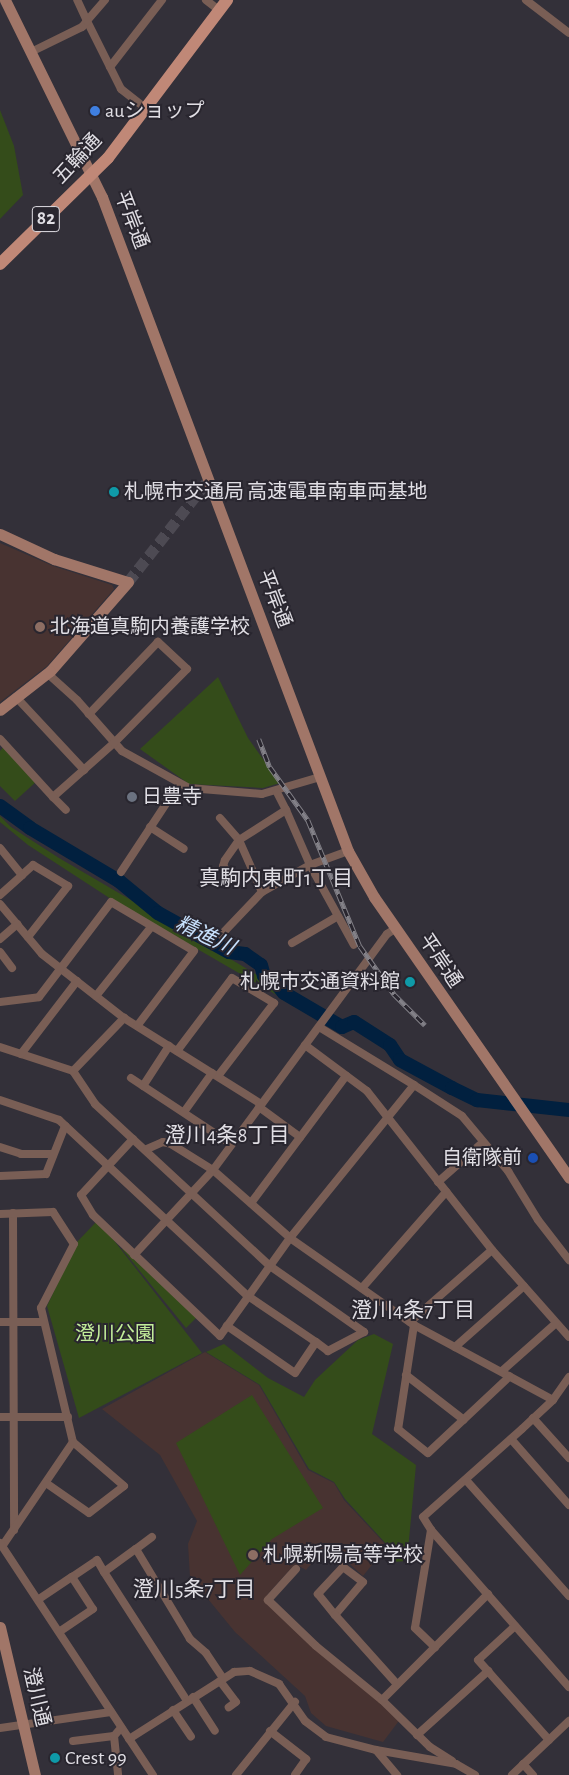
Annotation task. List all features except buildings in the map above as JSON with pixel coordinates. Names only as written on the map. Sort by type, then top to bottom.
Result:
[{"type":"main road","name":"五輪通","points":[[0,264],[108,158],[223,5]]},
{"type":"street","name":"平岸通","points":[[5,0],[91,173],[133,277],[348,851],[395,929],[508,1094],[569,1178]]},
{"type":"street","points":[[77,0],[121,89],[145,108]]},
{"type":"street","points":[[30,52],[82,27],[105,0]]},
{"type":"street","points":[[110,67],[162,0]]},
{"type":"street","points":[[206,0],[223,5]]},
{"type":"street","points":[[532,2],[569,34]]},
{"type":"street","points":[[0,534],[54,559],[128,582],[47,673],[0,710]]},
{"type":"street","points":[[53,797],[114,743],[187,669],[158,642],[89,714]]},
{"type":"street","points":[[47,673],[89,714],[114,743],[179,784],[198,789],[262,794],[277,792],[320,777]]},
{"type":"street","points":[[16,697],[84,770]]},
{"type":"street","points":[[0,739],[66,810]]},
{"type":"street","points":[[121,872],[179,784]]},
{"type":"street","points":[[277,792],[310,865],[354,945]]},
{"type":"street","points":[[237,882],[223,866],[239,840],[286,810]]},
{"type":"street","points":[[220,818],[239,840],[262,892]]},
{"type":"street","points":[[150,827],[184,849]]},
{"type":"street","points":[[0,848],[22,875]]},
{"type":"street","points":[[221,935],[262,892],[310,865],[348,851]]},
{"type":"street","points":[[0,895],[33,865],[68,886],[28,937]]},
{"type":"street","points":[[0,1002],[39,997],[62,970],[111,902],[194,951],[137,1026]]},
{"type":"street","points":[[0,904],[42,954],[77,982],[124,1018],[215,1074],[300,1137]]},
{"type":"street","points":[[292,943],[338,916]]},
{"type":"street","points":[[0,939],[17,924]]},
{"type":"street","points":[[96,996],[151,927]]},
{"type":"street","points":[[134,1255],[213,1170],[387,934],[395,929]]},
{"type":"street","points":[[0,952],[12,968]]},
{"type":"street","points":[[177,1051],[232,978],[274,1003],[184,1112]]},
{"type":"street","points":[[21,1054],[77,982]]},
{"type":"street","points":[[73,1071],[124,1018]]},
{"type":"street","points":[[320,1025],[462,1116],[508,1171],[538,1220],[569,1260]]},
{"type":"street","points":[[305,1045],[367,1091],[492,1250],[569,1337]]},
{"type":"street","points":[[143,1086],[169,1046]]},
{"type":"street","points":[[0,1047],[73,1071],[95,1104],[146,1149],[270,1266],[364,1332],[328,1351],[248,1296],[59,1120],[0,1100]]},
{"type":"street","points":[[251,1203],[346,1076]]},
{"type":"street","points":[[131,1078],[231,1144]]},
{"type":"street","points":[[133,1139],[81,1195],[93,1215],[220,1336],[290,1238],[414,1085]]},
{"type":"street","points":[[0,1176],[46,1174],[66,1126]]},
{"type":"street","points":[[146,1149],[163,1142],[171,1144],[213,1170],[290,1238],[412,1323],[553,1400]]},
{"type":"street","points":[[438,1182],[483,1142]]},
{"type":"street","points":[[0,1147],[21,1154],[53,1154]]},
{"type":"street","points":[[362,1288],[446,1192]]},
{"type":"street","points":[[0,1214],[54,1212],[74,1244],[41,1308],[43,1322],[73,1442],[124,1486],[89,1513],[46,1483]]},
{"type":"street","points":[[13,1213],[14,1530]]},
{"type":"street","points":[[492,1250],[412,1323],[398,1429],[428,1453],[510,1376]]},
{"type":"street","points":[[455,1347],[524,1286]]},
{"type":"street","points":[[0,1322],[43,1322]]},
{"type":"street","points":[[502,1371],[556,1323]]},
{"type":"street","points":[[227,1326],[295,1373],[316,1342]]},
{"type":"street","points":[[406,1374],[464,1420]]},
{"type":"street","points":[[569,1377],[566,1387],[553,1400],[424,1517],[431,1530],[569,1687]]},
{"type":"street","points":[[0,1417],[68,1417]]},
{"type":"street","points":[[532,1418],[569,1458]]},
{"type":"street","points":[[511,1439],[569,1505]]},
{"type":"street","points":[[73,1442],[14,1530],[2,1544],[153,1775]]},
{"type":"street","points":[[466,1480],[569,1596]]},
{"type":"street","points":[[431,1530],[416,1628],[435,1647]]},
{"type":"street","points":[[104,1572],[152,1537]]},
{"type":"street","points":[[136,1549],[190,1639],[206,1653],[236,1702],[229,1708]]},
{"type":"street","points":[[38,1599],[97,1560],[190,1699],[216,1731]]},
{"type":"street","points":[[335,1615],[363,1582],[343,1567],[318,1594],[335,1615],[397,1684]]},
{"type":"street","points":[[296,1569],[268,1600],[316,1646],[382,1700],[417,1735],[456,1764],[476,1775]]},
{"type":"street","points":[[60,1631],[93,1609],[72,1577]]},
{"type":"street","points":[[382,1700],[488,1594]]},
{"type":"street","points":[[515,1626],[478,1660],[549,1740]]},
{"type":"street","name":"澄川通","points":[[0,1627],[35,1775]]},
{"type":"street","points":[[129,1738],[221,1679],[241,1670],[262,1674],[279,1684],[295,1702],[314,1730],[342,1742],[456,1764]]},
{"type":"street","points":[[417,1735],[488,1671]]},
{"type":"street","points":[[236,1775],[295,1702]]},
{"type":"street","points":[[173,1710],[191,1736]]},
{"type":"street","points":[[0,1728],[111,1712]]},
{"type":"street","points":[[512,1775],[569,1721]]},
{"type":"street","points":[[74,1741],[114,1736],[122,1728]]},
{"type":"street","points":[[270,1732],[306,1760],[295,1775]]},
{"type":"street","points":[[114,1736],[118,1775]]},
{"type":"street","points":[[376,1750],[397,1775]]},
{"type":"street","points":[[523,1764],[533,1775]]},
{"type":"shaded area","name":"北海道真駒内養護学校","points":[[0,543],[53,566],[112,585],[114,589],[47,666],[0,702]]},
{"type":"shaded area","name":"札幌新陽高等学校","points":[[205,1352],[259,1385],[308,1470],[334,1483],[344,1500],[387,1546],[363,1576],[328,1544],[306,1570],[295,1564],[267,1595],[302,1634],[401,1718],[383,1742],[326,1726],[311,1713],[305,1696],[235,1632],[190,1577],[188,1544],[197,1521],[160,1455],[102,1409]]},
{"type":"green space","points":[[0,110],[14,146],[23,195],[0,219]]},
{"type":"green space","points":[[218,677],[248,738],[280,783],[263,788],[189,784],[140,749]]},
{"type":"green space","points":[[5,745],[37,781],[15,801],[0,786],[0,751]]},
{"type":"green space","points":[[0,816],[11,827],[59,858],[177,927],[187,938],[222,954],[324,1015],[320,1020],[111,899],[28,845],[0,822]]},
{"type":"green space","name":"澄川公園","points":[[98,1220],[202,1353],[79,1418],[47,1306],[77,1242]]},
{"type":"green space","points":[[126,1246],[198,1316],[186,1328],[122,1249]]},
{"type":"green space","points":[[374,1334],[393,1344],[372,1434],[416,1465],[407,1561],[392,1562],[385,1552],[389,1547],[345,1499],[334,1482],[309,1469],[260,1385],[206,1352],[224,1344],[268,1378],[304,1397],[315,1380],[358,1340]]},
{"type":"green space","points":[[252,1395],[323,1508],[272,1539],[240,1575],[176,1443]]},
{"type":"waterway","name":"精進川","points":[[0,806],[30,828],[119,881],[158,913],[229,952],[245,954],[261,965],[264,976],[275,982],[284,993],[342,1027],[354,1022],[390,1045],[400,1060],[452,1088],[477,1100],[569,1110]]},
{"type":"tunnel","points":[[128,582],[209,479]]},
{"type":"railway","points":[[259,739],[270,767],[308,820],[360,946],[394,994],[425,1025]]},
{"type":"place","name":"auショップ","points":[[95,111]]},
{"type":"place","name":"札幌市交通局 高速電車南車両基地","points":[[114,492]]},
{"type":"place","name":"北海道真駒内養護学校","points":[[40,627]]},
{"type":"place","name":"日豊寺","points":[[132,797]]},
{"type":"place","name":"札幌市交通資料館","points":[[410,982]]},
{"type":"place","name":"自衛隊前","points":[[533,1158]]},
{"type":"place","name":"札幌新陽高等学校","points":[[253,1555]]},
{"type":"place","name":"Crest 99","points":[[55,1758]]},
{"type":"district","name":"真駒内東町1丁目","points":[[276,879]]},
{"type":"district","name":"澄川4条8丁目","points":[[227,1136]]},
{"type":"district","name":"澄川4条7丁目","points":[[413,1311]]},
{"type":"district","name":"澄川5条7丁目","points":[[194,1590]]}]
